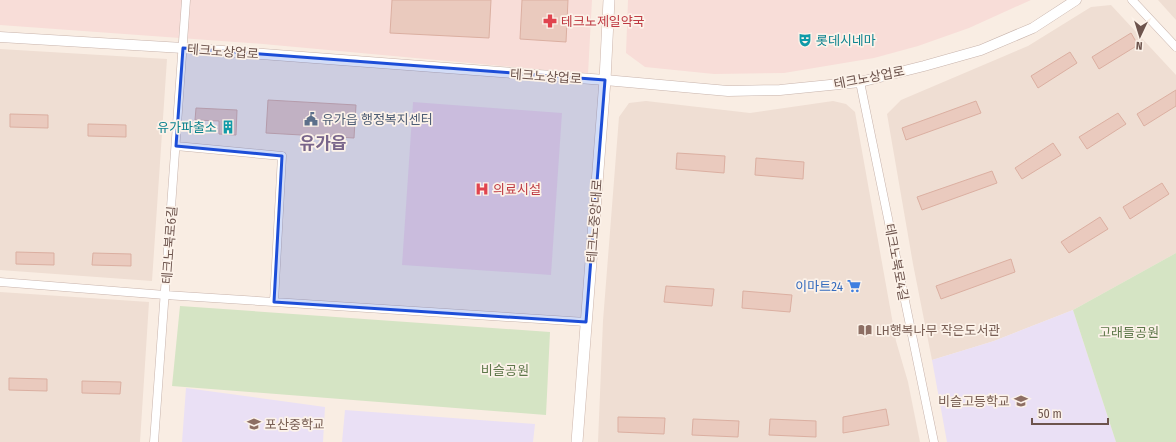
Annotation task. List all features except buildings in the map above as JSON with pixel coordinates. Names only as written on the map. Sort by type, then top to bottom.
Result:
[{"type":"main road","name":"테크노중앙대로","points":[[577,442],[605,80],[609,0]]},
{"type":"street","name":"테크노북로6길","points":[[154,442],[186,0]]},
{"type":"street","name":"테크노상업로","points":[[0,36],[183,48],[605,80],[728,91],[780,90],[860,82],[981,50],[1033,28],[1076,0]]},
{"type":"street","points":[[1132,0],[1176,47]]},
{"type":"street","name":"테크노북로4길","points":[[860,82],[934,442]]},
{"type":"street","points":[[176,146],[282,156],[274,302]]},
{"type":"street","points":[[0,282],[165,295],[586,322]]},
{"type":"highlighted area","points":[[183,48],[605,80],[586,322],[274,302],[282,156],[176,146]]},
{"type":"shaded area","points":[[0,0],[592,0],[588,74],[263,44],[0,25]]},
{"type":"shaded area","points":[[628,0],[1031,0],[969,28],[918,46],[874,58],[784,73],[714,74],[645,67],[626,53]]},
{"type":"shaded area","points":[[1158,0],[1176,0],[1176,20]]},
{"type":"shaded area","points":[[1111,5],[1176,75],[1176,253],[1073,310],[994,341],[932,360],[913,264],[887,114],[901,100],[1028,46],[1091,7]]},
{"type":"shaded area","points":[[0,49],[167,59],[152,281],[0,270]]},
{"type":"shaded area","points":[[646,101],[750,113],[833,101],[846,104],[855,112],[896,341],[908,382],[920,442],[598,442],[603,321],[619,117],[629,103]]},
{"type":"shaded area","name":"의료시설","points":[[413,102],[562,113],[551,275],[402,265]]},
{"type":"shaded area","points":[[0,292],[149,302],[140,442],[0,442]]},
{"type":"shaded area","name":"비슬고등학교","points":[[1073,310],[1116,442],[947,442],[932,360],[994,341]]},
{"type":"shaded area","name":"포산중학교","points":[[186,388],[325,407],[323,442],[182,442]]},
{"type":"shaded area","points":[[345,410],[535,424],[533,442],[342,442]]},
{"type":"green space","name":"고래들공원","points":[[1176,253],[1176,442],[1116,442],[1073,310]]},
{"type":"green space","name":"비슬공원","points":[[180,306],[550,332],[546,415],[172,386]]},
{"type":"place","name":"테크노제일약국","points":[[550,21]]},
{"type":"place","name":"롯데시네마","points":[[805,40]]},
{"type":"place","name":"유가읍 행정복지센터","points":[[311,119]]},
{"type":"place","name":"유가파출소","points":[[228,127]]},
{"type":"place","name":"의료시설","points":[[482,189]]},
{"type":"place","name":"이마트24","points":[[854,286]]},
{"type":"place","name":"LH행복나무 작은도서관","points":[[865,330]]},
{"type":"place","name":"비슬고등학교","points":[[1021,401]]},
{"type":"place","name":"포산중학교","points":[[254,424]]},
{"type":"district","name":"유가읍","points":[[323,143]]}]
